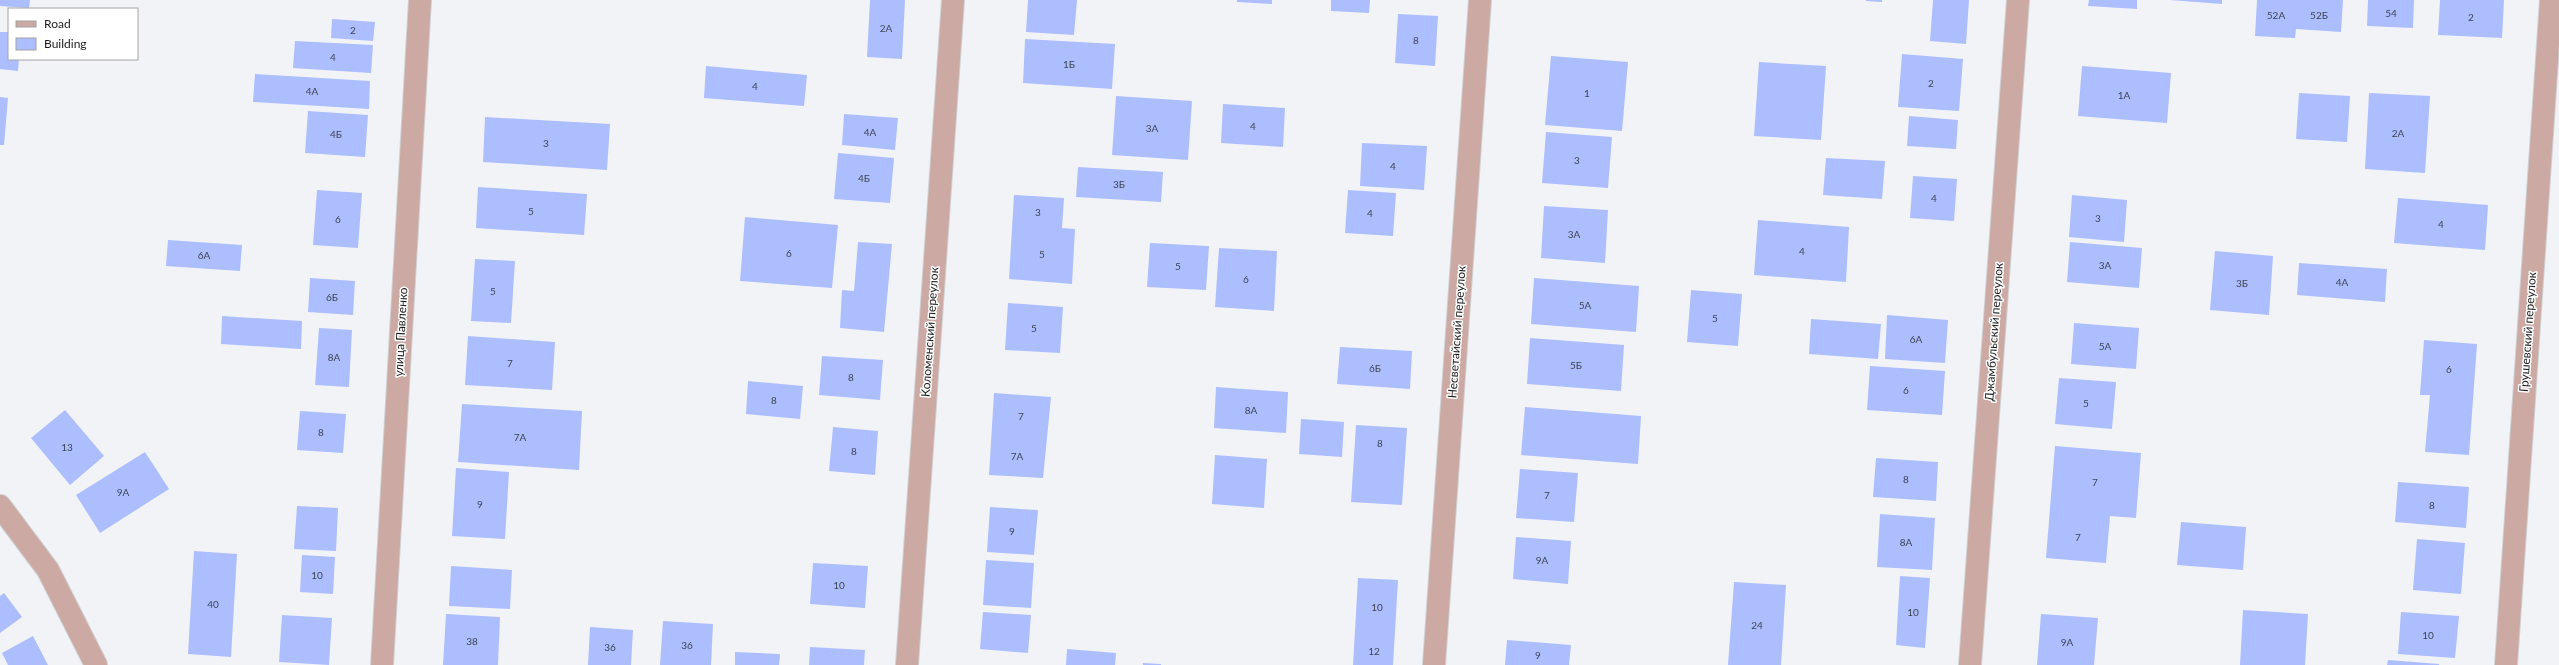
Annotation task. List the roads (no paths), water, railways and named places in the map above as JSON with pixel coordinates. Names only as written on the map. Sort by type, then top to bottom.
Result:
[{"type":"street","name":"улица Павленко","points":[[382,665],[420,0]]},
{"type":"street","name":"Коломенский переулок","points":[[907,665],[953,0]]},
{"type":"street","name":"Несветайский переулок","points":[[1434,665],[1480,0]]},
{"type":"street","name":"Джамбульский переулок","points":[[1970,665],[2018,0]]},
{"type":"street","name":"Грушевский переулок","points":[[2506,665],[2551,0]]},
{"type":"street","points":[[0,506],[48,570],[96,665]]}]
